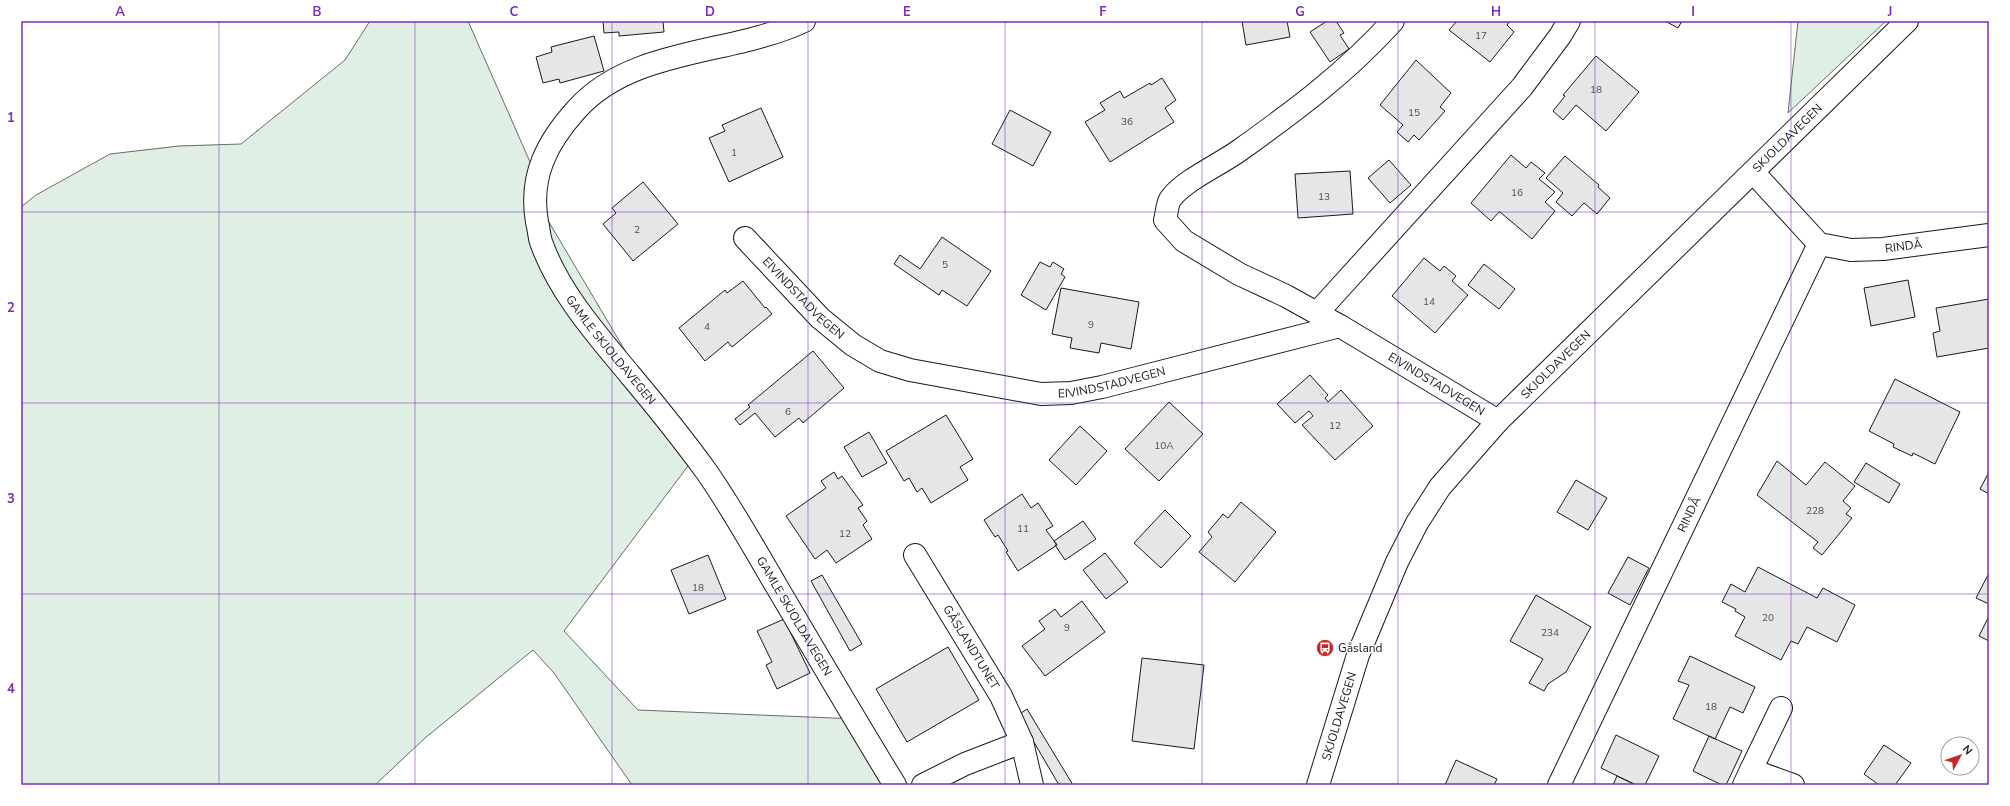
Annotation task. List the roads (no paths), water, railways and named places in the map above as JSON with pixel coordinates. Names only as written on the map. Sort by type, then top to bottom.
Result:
[{"type":"street","name":"GAMLE SKJOLDAVEGEN","points":[[804,21],[769,34],[642,67],[618,78],[594,92],[577,108],[543,156],[535,184],[535,211],[540,240],[552,268],[596,334],[667,418],[731,508],[895,785]]},
{"type":"street","points":[[1340,326],[1286,296],[1239,274],[1184,240],[1165,220],[1171,198],[1182,188],[1238,152],[1336,78],[1368,48],[1393,21]]},
{"type":"street","points":[[1317,313],[1522,87],[1560,36],[1569,21]]},
{"type":"street","name":"SKJOLDAVEGEN","points":[[1318,785],[1358,655],[1397,562],[1417,523],[1440,487],[1498,421],[1907,21]]},
{"type":"street","points":[[1753,172],[1818,244]]},
{"type":"street","name":"RINDÅ","points":[[1559,785],[1818,244],[1851,250],[1883,249],[1989,235]]},
{"type":"street","name":"EIVINDSTADVEGEN","points":[[745,238],[820,318],[853,345],[880,361],[910,370],[1042,394],[1071,393],[1102,387],[1340,326],[1498,421]]},
{"type":"street","name":"GÅSLANDTUNET","points":[[915,555],[1001,696],[1022,742],[1032,785]]},
{"type":"street","points":[[1781,708],[1747,778],[1793,785]]},
{"type":"street","points":[[923,785],[965,764],[1022,742]]},
{"type":"place","name":"Gåsland","points":[[1325,648]]}]
